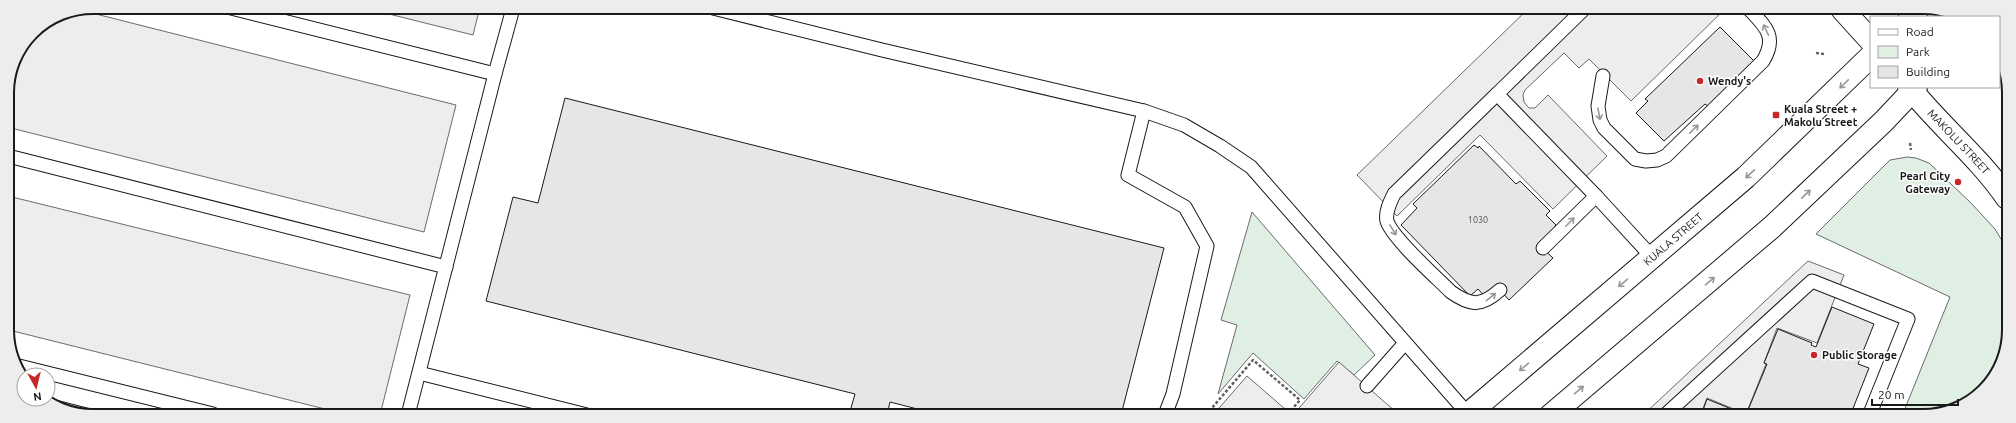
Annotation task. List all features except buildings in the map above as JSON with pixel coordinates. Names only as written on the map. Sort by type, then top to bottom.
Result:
[{"type":"main road","points":[[1847,14],[1870,40]]},
{"type":"main road","name":"KUALA STREET","points":[[1475,409],[1746,178],[1870,57]]},
{"type":"main road","points":[[1558,409],[1761,236],[1884,121],[1912,88]]},
{"type":"main road","name":"MAKOLU STREET","points":[[1912,88],[1936,120],[1979,161],[2002,191]]},
{"type":"lane","points":[[255,14],[495,74]]},
{"type":"lane","points":[[410,409],[511,14]]},
{"type":"lane","points":[[737,14],[882,50],[1144,111],[1184,125],[1220,146],[1251,167],[1463,409]]},
{"type":"lane","points":[[1500,290],[1489,300],[1476,303],[1462,299],[1451,292],[1393,233],[1387,220],[1388,206],[1394,194],[1579,14]]},
{"type":"lane","points":[[1603,76],[1598,106],[1600,120],[1604,128],[1635,159],[1657,160],[1666,156],[1763,61],[1768,52],[1770,42],[1766,27],[1754,14]]},
{"type":"lane","points":[[1497,94],[1596,196],[1653,258]]},
{"type":"lane","points":[[1144,111],[1128,176],[1185,207],[1208,246],[1173,394],[1167,409]]},
{"type":"lane","points":[[14,158],[446,266]]},
{"type":"lane","points":[[1543,248],[1596,196]]},
{"type":"lane","points":[[1672,409],[1812,281],[1908,319],[1872,409]]},
{"type":"lane","points":[[1367,386],[1405,343]]},
{"type":"lane","points":[[24,367],[193,409]]},
{"type":"lane","points":[[419,373],[563,409]]},
{"type":"path","points":[[1816,53],[1824,54]]},
{"type":"path","points":[[1910,143],[1911,150]]},
{"type":"path","points":[[1211,409],[1253,360],[1300,400],[1292,409]]},
{"type":"green space","points":[[1907,157],[1916,158],[1929,163],[1971,203],[1995,229],[2002,241],[2002,330],[1998,355],[1989,374],[1975,389],[1967,396],[1948,405],[1923,409],[1905,409],[1950,297],[1816,234],[1890,160]]},
{"type":"green space","points":[[1252,212],[1375,355],[1354,375],[1337,361],[1304,399],[1253,353],[1218,394],[1237,325],[1221,320]]},
{"type":"shaded area","points":[[96,14],[456,105],[424,232],[14,129],[14,88],[20,63],[27,49],[37,37],[49,27],[73,17]]},
{"type":"shaded area","points":[[389,14],[478,14],[473,35]]},
{"type":"shaded area","points":[[1523,14],[1720,14],[1631,101],[1589,59],[1579,68],[1564,53],[1525,90],[1523,95],[1524,102],[1529,108],[1535,108],[1548,95],[1607,156],[1553,209],[1480,135],[1397,216],[1357,175]]},
{"type":"shaded area","points":[[14,197],[410,295],[382,409],[325,409],[14,331]]},
{"type":"shaded area","points":[[1808,261],[1844,275],[1817,343],[1777,328],[1764,363],[1766,364],[1748,409],[1734,409],[1707,398],[1703,409],[1649,409]]},
{"type":"shaded area","points":[[1339,362],[1393,409],[1298,409]]},
{"type":"shaded area","points":[[1247,376],[1285,409],[1218,409]]},
{"type":"place","name":"Wendy's","points":[[1700,81]]},
{"type":"place","name":"Kuala Street + Makolu Street","points":[[1776,115]]},
{"type":"place","name":"Pearl City Gateway","points":[[1958,182]]},
{"type":"place","name":"Public Storage","points":[[1814,355]]}]
